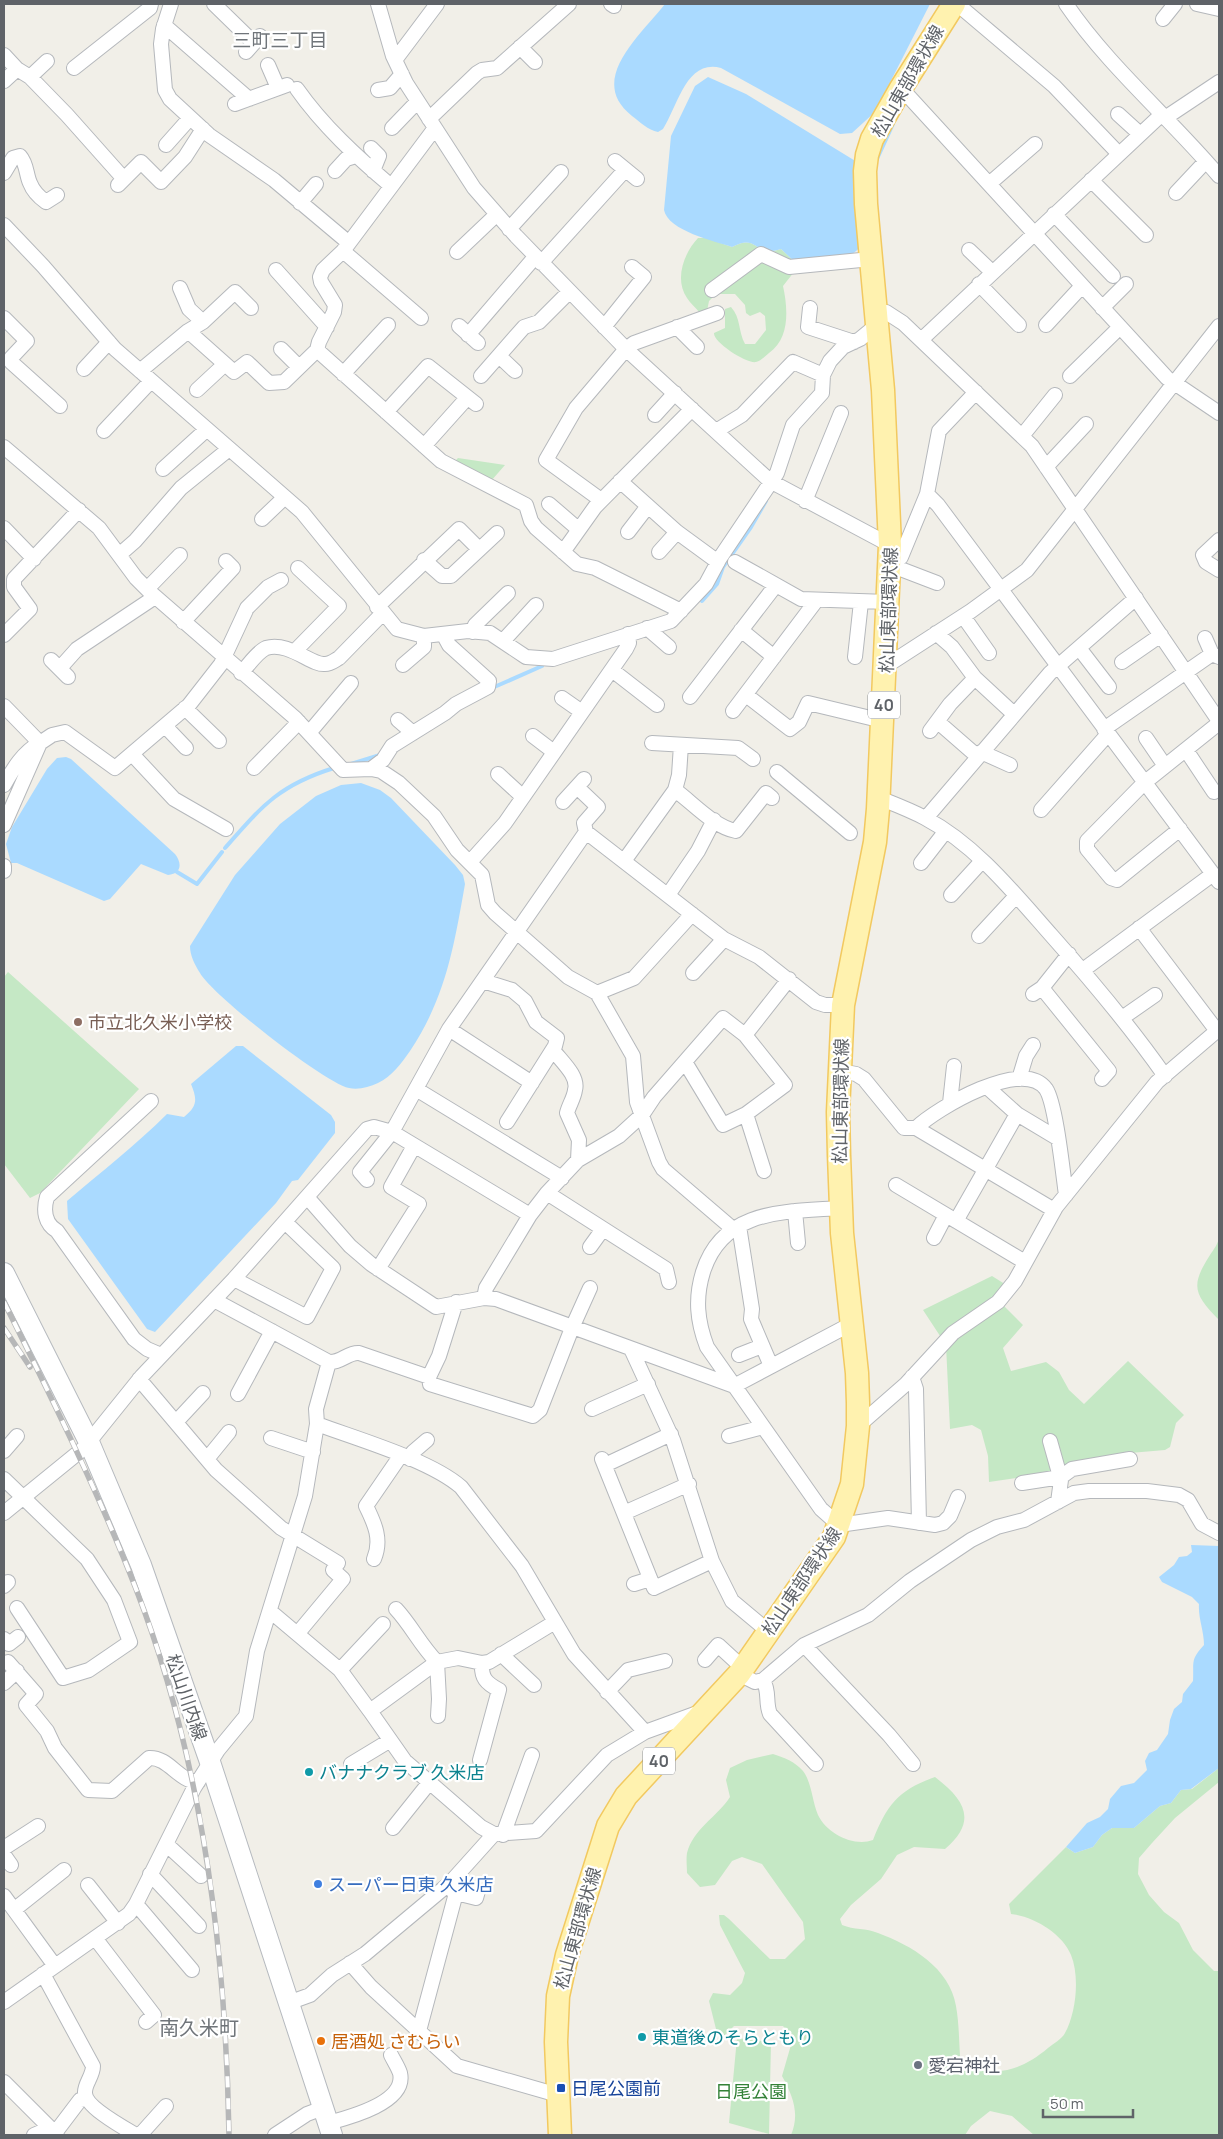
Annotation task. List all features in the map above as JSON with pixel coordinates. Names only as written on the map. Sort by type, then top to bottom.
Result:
[{"type":"main road","name":"松山東部環状線","points":[[560,2135],[556,2042],[558,1996],[567,1956],[608,1826],[626,1796],[709,1708],[741,1671],[824,1552],[840,1525],[852,1484],[858,1426],[857,1373],[841,1208],[838,1121],[840,1071],[843,1005],[875,837],[879,798],[890,556],[888,462],[866,204],[867,155],[879,124],[955,4]]},
{"type":"main road","name":"松山川内線","points":[[4,1274],[89,1442],[141,1565],[210,1762],[328,2122]]},
{"type":"street","points":[[74,68],[150,8],[151,4]]},
{"type":"street","points":[[171,4],[164,25],[161,44],[165,90],[170,99],[203,129],[274,180],[421,318]]},
{"type":"street","points":[[214,4],[253,44]]},
{"type":"street","points":[[378,4],[395,60],[418,102],[474,188],[538,260],[626,349],[770,481],[937,583]]},
{"type":"street","points":[[188,331],[234,372],[247,362],[263,379],[277,384],[284,382],[317,350],[334,312],[335,305],[332,298],[323,289],[320,277],[323,270],[346,246],[391,186],[432,124],[478,73],[482,70],[497,68],[520,47],[552,8],[569,4]]},
{"type":"street","points":[[955,4],[1054,86],[1119,154]]},
{"type":"street","points":[[1066,4],[1078,21],[1219,176]]},
{"type":"street","points":[[1163,19],[1175,4]]},
{"type":"street","points":[[1198,4],[1219,9]]},
{"type":"street","points":[[395,60],[431,6]]},
{"type":"street","points":[[164,25],[249,99]]},
{"type":"street","points":[[520,47],[535,62]]},
{"type":"street","points":[[4,55],[67,115],[120,182],[142,162],[161,182],[185,157],[203,129]]},
{"type":"street","points":[[30,78],[47,61]]},
{"type":"street","points":[[268,65],[287,87],[306,103],[356,156],[391,186]]},
{"type":"street","points":[[4,81],[17,69]]},
{"type":"street","points":[[378,90],[390,88],[402,74]]},
{"type":"street","points":[[921,340],[1140,134],[1163,116],[1219,82]]},
{"type":"street","points":[[236,104],[287,87]]},
{"type":"street","points":[[901,88],[1102,308],[1175,384],[1219,413]]},
{"type":"street","points":[[392,128],[418,102]]},
{"type":"street","points":[[1118,114],[1140,134]]},
{"type":"street","points":[[166,145],[190,118]]},
{"type":"street","points":[[989,184],[1035,144]]},
{"type":"street","points":[[370,148],[379,156],[373,171]]},
{"type":"street","points":[[4,172],[13,158],[20,156],[24,161],[30,184],[36,193],[46,202],[57,195]]},
{"type":"street","points":[[335,171],[346,159],[356,156]]},
{"type":"street","points":[[1176,193],[1206,161]]},
{"type":"street","points":[[469,335],[538,260],[620,165],[637,179]]},
{"type":"street","points":[[509,229],[561,172]]},
{"type":"street","points":[[1090,180],[1146,235]]},
{"type":"street","points":[[300,203],[316,184]]},
{"type":"street","points":[[457,252],[496,214]]},
{"type":"street","points":[[1054,214],[1111,268]]},
{"type":"street","points":[[4,225],[109,342],[140,372],[285,497],[313,524],[380,611],[397,629],[424,636],[490,632],[526,656],[553,658],[671,621],[706,584],[718,562],[777,473],[793,425],[822,393],[823,375],[836,353],[854,342],[877,318],[894,316],[1022,436],[1046,467],[1162,635],[1219,722],[1144,783],[1087,841],[1087,849],[1111,878],[1117,880],[1180,829]]},
{"type":"street","points":[[969,250],[992,272]]},
{"type":"street","points":[[712,290],[761,254],[789,267],[871,259]]},
{"type":"street","points":[[604,327],[644,277],[632,267]]},
{"type":"street","points":[[276,270],[327,327]]},
{"type":"street","points":[[979,284],[1019,325]]},
{"type":"street","points":[[1102,308],[1126,284]]},
{"type":"street","points":[[1046,325],[1082,286]]},
{"type":"street","points":[[180,288],[189,309],[203,322]]},
{"type":"street","points":[[140,372],[188,331],[203,322],[235,292],[251,308]]},
{"type":"street","points":[[481,376],[524,327],[539,322],[569,292]]},
{"type":"street","points":[[810,308],[808,327],[854,342]]},
{"type":"street","points":[[601,500],[546,460],[576,408],[626,349],[634,343],[717,313]]},
{"type":"street","points":[[4,318],[27,341],[10,358],[7,364],[60,406]]},
{"type":"street","points":[[343,374],[388,325]]},
{"type":"street","points":[[886,666],[963,616],[1027,570],[1175,384],[1215,341],[1219,326]]},
{"type":"street","points":[[677,327],[697,347]]},
{"type":"street","points":[[1070,376],[1120,327]]},
{"type":"street","points":[[84,369],[109,342]]},
{"type":"street","points":[[281,349],[299,367]]},
{"type":"street","points":[[317,350],[441,461],[526,505],[531,521],[536,528],[577,564],[595,568],[681,611]]},
{"type":"street","points":[[499,356],[515,371]]},
{"type":"street","points":[[716,431],[742,415],[790,359],[823,375]]},
{"type":"street","points":[[197,390],[225,364]]},
{"type":"street","points":[[386,412],[428,366],[472,401],[424,446]]},
{"type":"street","points":[[104,431],[151,381]]},
{"type":"street","points":[[890,556],[902,556],[927,494],[939,431],[976,392]]},
{"type":"street","points":[[655,415],[675,393]]},
{"type":"street","points":[[1022,436],[1055,395]]},
{"type":"street","points":[[563,552],[601,500],[692,409]]},
{"type":"street","points":[[805,501],[841,413]]},
{"type":"street","points":[[1046,467],[1086,424]]},
{"type":"street","points":[[163,469],[206,430]]},
{"type":"street","points":[[4,447],[99,528],[151,593],[299,722],[343,770],[370,769],[381,771],[399,783],[434,816],[457,850],[482,875],[488,905],[568,977],[597,993],[633,1056],[636,1094],[642,1116],[663,1169],[736,1228],[752,1309],[751,1319],[771,1366]]},
{"type":"street","points":[[119,554],[136,541],[188,482],[229,449]]},
{"type":"street","points":[[620,482],[676,532],[718,562]]},
{"type":"street","points":[[927,494],[1058,665],[1216,878],[1139,928],[1083,970]]},
{"type":"street","points":[[262,519],[285,497]]},
{"type":"street","points":[[549,504],[578,529]]},
{"type":"street","points":[[628,532],[648,506]]},
{"type":"street","points":[[4,635],[30,609],[13,583],[14,579],[79,510]]},
{"type":"street","points":[[4,528],[34,559]]},
{"type":"street","points":[[241,673],[267,648],[295,651],[324,665],[331,663],[339,658],[424,560],[459,528],[479,549]]},
{"type":"street","points":[[659,552],[676,532]]},
{"type":"street","points":[[424,560],[442,576],[451,576],[497,533]]},
{"type":"street","points":[[1219,540],[1203,556],[1206,562],[1219,570]]},
{"type":"street","points":[[60,668],[77,649],[151,593],[180,555]]},
{"type":"street","points":[[183,622],[233,568],[226,561]]},
{"type":"street","points":[[735,562],[793,596],[816,601],[888,602]]},
{"type":"street","points":[[295,651],[339,606],[298,568]]},
{"type":"street","points":[[4,784],[15,765],[33,747],[52,735],[65,732],[115,768],[185,708],[221,664],[247,608],[268,587],[281,580]]},
{"type":"street","points":[[690,697],[776,585]]},
{"type":"street","points":[[473,632],[475,625],[508,594]]},
{"type":"street","points":[[926,818],[979,754],[1058,665],[1136,598]]},
{"type":"street","points":[[733,711],[816,601]]},
{"type":"street","points":[[855,657],[861,602]]},
{"type":"street","points":[[503,641],[537,606]]},
{"type":"street","points":[[963,616],[989,653]]},
{"type":"street","points":[[647,628],[669,648]]},
{"type":"street","points":[[741,630],[774,656]]},
{"type":"street","points":[[936,633],[952,647],[975,678],[1014,714]]},
{"type":"street","points":[[370,769],[384,760],[392,746],[456,704],[488,687],[489,681],[449,645],[443,634]]},
{"type":"street","points":[[470,862],[504,823],[612,670],[629,643],[628,634]]},
{"type":"street","points":[[1122,662],[1162,635]]},
{"type":"street","points":[[403,665],[424,646],[424,636]]},
{"type":"street","points":[[1040,809],[1106,731],[1186,671],[1215,655],[1205,638]]},
{"type":"street","points":[[1079,648],[1109,687]]},
{"type":"street","points":[[612,670],[657,705]]},
{"type":"street","points":[[975,678],[950,704],[934,727],[979,754],[1010,765]]},
{"type":"street","points":[[309,733],[351,683]]},
{"type":"street","points":[[746,695],[790,729],[798,722],[808,702],[883,721]]},
{"type":"street","points":[[562,698],[582,712]]},
{"type":"street","points":[[4,706],[40,743]]},
{"type":"street","points":[[185,708],[219,740]]},
{"type":"street","points":[[398,720],[413,733]]},
{"type":"street","points":[[254,768],[299,722]]},
{"type":"street","points":[[165,726],[186,748]]},
{"type":"street","points":[[532,736],[554,752]]},
{"type":"street","points":[[1146,738],[1165,766]]},
{"type":"street","points":[[4,826],[40,743]]},
{"type":"street","points":[[652,743],[738,748],[752,758]]},
{"type":"street","points":[[624,861],[676,790],[681,744]]},
{"type":"street","points":[[1186,750],[1214,792]]},
{"type":"street","points":[[132,754],[174,799],[226,829]]},
{"type":"street","points":[[777,772],[843,833],[875,837]]},
{"type":"street","points":[[498,774],[523,797]]},
{"type":"street","points":[[563,802],[580,783],[598,807],[584,823],[586,832],[724,938],[759,957],[816,1002],[825,1005],[843,1005]]},
{"type":"street","points":[[676,790],[714,820],[736,831],[766,793],[772,798]]},
{"type":"street","points":[[879,798],[926,818],[982,861],[1083,970],[1122,1018],[1164,1076]]},
{"type":"street","points":[[668,895],[698,852],[714,820]]},
{"type":"street","points":[[367,1180],[360,1172],[392,1132],[449,1029],[586,832]]},
{"type":"street","points":[[921,863],[945,832]]},
{"type":"street","points":[[951,895],[982,861]]},
{"type":"street","points":[[4,866],[4,871]]},
{"type":"street","points":[[979,936],[1016,896]]},
{"type":"street","points":[[597,993],[634,978],[692,914]]},
{"type":"street","points":[[858,1426],[912,1377],[954,1333],[998,1302],[1015,1281],[1054,1210],[1066,1195],[1164,1076],[1218,1030],[1139,928]]},
{"type":"street","points":[[693,973],[724,938]]},
{"type":"street","points":[[1069,954],[1038,991],[1109,1071],[1102,1079]]},
{"type":"street","points":[[483,980],[512,990],[525,1001],[536,1022],[556,1038],[553,1050],[507,1122]]},
{"type":"street","points":[[745,1034],[789,980]]},
{"type":"street","points":[[1122,1018],[1155,995]]},
{"type":"street","points":[[484,1298],[486,1288],[530,1215],[548,1193],[578,1160],[619,1136],[642,1116],[654,1097],[723,1018],[745,1034],[786,1085],[746,1114],[723,1125],[685,1062]]},
{"type":"street","points":[[449,1029],[532,1083]]},
{"type":"street","points":[[1018,1079],[1026,1056],[1033,1045]]},
{"type":"street","points":[[553,1050],[573,1076],[576,1083],[567,1113],[579,1140],[578,1160]]},
{"type":"street","points":[[950,1103],[954,1066]]},
{"type":"street","points":[[840,1071],[856,1074],[864,1079],[904,1128],[916,1128],[986,1167],[1054,1210]]},
{"type":"street","points":[[916,1128],[926,1118],[950,1103],[987,1087],[1018,1079],[1035,1081],[1048,1091],[1066,1195]]},
{"type":"street","points":[[987,1087],[1017,1114],[1057,1138]]},
{"type":"street","points":[[416,1089],[562,1178]]},
{"type":"street","points":[[150,1101],[47,1198],[45,1203],[47,1222],[57,1231],[134,1339],[147,1349],[161,1355]]},
{"type":"street","points":[[746,1114],[764,1171]]},
{"type":"street","points":[[934,1238],[951,1218],[986,1167],[1017,1114]]},
{"type":"street","points":[[4,1513],[89,1442],[139,1379],[234,1279],[367,1129],[374,1127],[392,1132],[530,1215]]},
{"type":"street","points":[[378,1269],[419,1204],[390,1187],[414,1146]]},
{"type":"street","points":[[896,1185],[1025,1262]]},
{"type":"street","points":[[548,1193],[666,1269],[669,1282]]},
{"type":"street","points":[[307,1197],[350,1246],[378,1269],[436,1306],[444,1307],[456,1302],[484,1298],[496,1299],[734,1386],[853,1323]]},
{"type":"street","points":[[841,1208],[772,1213],[736,1228],[720,1239],[706,1264],[698,1296],[698,1316],[707,1347],[822,1510],[840,1525],[888,1518],[919,1523],[943,1523],[950,1516],[958,1496]]},
{"type":"street","points":[[795,1211],[798,1243]]},
{"type":"street","points":[[234,1279],[307,1317],[333,1268],[285,1222]]},
{"type":"street","points":[[590,1247],[603,1229]]},
{"type":"street","points":[[456,1302],[439,1356],[429,1377],[430,1384],[532,1416],[540,1410],[590,1288]]},
{"type":"street","points":[[214,1300],[328,1362],[336,1362],[359,1353],[429,1377]]},
{"type":"street","points":[[238,1394],[272,1332]]},
{"type":"street","points":[[739,1356],[762,1346]]},
{"type":"street","points":[[632,1350],[671,1434],[689,1484],[712,1561],[732,1601],[768,1631]]},
{"type":"street","points":[[4,2002],[129,1914],[136,1904],[198,1782],[210,1762],[246,1716],[257,1651],[305,1496],[317,1424],[316,1409],[328,1362]]},
{"type":"street","points":[[912,1377],[916,1389],[919,1523]]},
{"type":"street","points":[[139,1379],[207,1459],[252,1502],[293,1536],[338,1563],[333,1570],[343,1579],[298,1633]]},
{"type":"street","points":[[592,1409],[648,1384]]},
{"type":"street","points":[[176,1422],[203,1393]]},
{"type":"street","points":[[317,1424],[405,1457],[453,1479],[470,1496],[522,1566],[574,1654],[645,1732]]},
{"type":"street","points":[[729,1436],[763,1427]]},
{"type":"street","points":[[207,1459],[229,1432]]},
{"type":"street","points":[[671,1434],[603,1462],[654,1588],[712,1561]]},
{"type":"street","points":[[271,1438],[313,1452]]},
{"type":"street","points":[[374,1559],[378,1547],[377,1531],[366,1506],[405,1457],[427,1440]]},
{"type":"street","points":[[1050,1441],[1060,1477],[1058,1502]]},
{"type":"street","points":[[1022,1483],[1060,1477],[1072,1469],[1130,1459]]},
{"type":"street","points":[[4,1479],[87,1559],[114,1600],[130,1642],[89,1670],[63,1678],[17,1608]]},
{"type":"street","points":[[624,1513],[689,1484]]},
{"type":"street","points":[[704,1660],[718,1645],[741,1671],[755,1682],[762,1680],[804,1645],[868,1615],[910,1580],[971,1540],[997,1527],[1024,1520],[1074,1493],[1089,1490],[1147,1491],[1178,1495],[1188,1500],[1202,1524],[1219,1533]]},
{"type":"street","points":[[634,1584],[650,1579]]},
{"type":"street","points":[[396,1609],[409,1622],[428,1652],[437,1662],[438,1716]]},
{"type":"street","points":[[270,1611],[340,1670],[404,1761],[481,1827],[498,1835],[536,1831],[601,1761],[645,1732],[709,1708]]},
{"type":"street","points":[[370,1711],[437,1662],[458,1658],[482,1663],[489,1662],[555,1622]]},
{"type":"street","points":[[340,1670],[383,1624]]},
{"type":"street","points":[[804,1645],[889,1735],[913,1764]]},
{"type":"street","points":[[501,1654],[534,1685]]},
{"type":"street","points":[[607,1692],[628,1670],[665,1661]]},
{"type":"street","points":[[480,1760],[498,1690],[484,1680],[481,1675],[482,1663]]},
{"type":"street","points":[[4,1683],[12,1666],[36,1694],[26,1704],[47,1731],[55,1748],[88,1790],[112,1791],[149,1758],[162,1760],[186,1779],[198,1782]]},
{"type":"street","points":[[762,1680],[768,1688],[767,1706],[770,1714],[816,1764]]},
{"type":"street","points":[[352,1764],[389,1741]]},
{"type":"street","points":[[288,2003],[310,1995],[350,1963],[366,1954],[451,1890],[498,1835],[532,1755]]},
{"type":"street","points":[[393,1828],[429,1783]]},
{"type":"street","points":[[4,1848],[38,1826]]},
{"type":"street","points":[[166,1844],[201,1876]]},
{"type":"street","points":[[15,1909],[64,1870]]},
{"type":"street","points":[[150,1874],[199,1926]]},
{"type":"street","points":[[88,1885],[118,1923]]},
{"type":"street","points":[[419,2031],[451,1890]]},
{"type":"street","points":[[451,1890],[476,1898],[478,1891]]},
{"type":"street","points":[[4,1896],[55,1966]]},
{"type":"street","points":[[136,1904],[192,1970]]},
{"type":"street","points":[[96,1938],[154,2015],[146,2022]]},
{"type":"street","points":[[350,1963],[371,1988],[457,2066],[558,2095]]},
{"type":"street","points":[[43,1974],[92,2066],[93,2075],[84,2091],[86,2099],[92,2106],[136,2135]]},
{"type":"street","points":[[275,2135],[372,2110],[392,2093],[399,2084],[400,2074],[391,2055]]},
{"type":"street","points":[[6,2089],[54,2132]]},
{"type":"street","points":[[34,2135],[54,2132],[80,2100],[86,2099]]},
{"type":"street","points":[[140,2135],[166,2106]]},
{"type":"green space","points":[[698,238],[706,238],[732,247],[749,243],[768,251],[781,249],[797,264],[794,272],[783,286],[786,322],[781,339],[776,347],[760,361],[752,362],[738,356],[724,347],[715,337],[714,333],[725,328],[725,309],[731,307],[745,344],[755,344],[766,330],[765,316],[760,312],[750,316],[746,313],[745,305],[735,294],[716,294],[709,301],[707,311],[700,313],[688,300],[683,291],[681,283],[682,266]]},
{"type":"green space","points":[[458,458],[505,465],[491,481],[455,461]]},
{"type":"green space","points":[[8,972],[139,1089],[40,1193],[30,1198],[4,1164],[4,977]]},
{"type":"green space","points":[[1219,1237],[1219,1320],[1204,1303],[1200,1296],[1197,1282]]},
{"type":"green space","points":[[992,1276],[1008,1286],[997,1299],[1023,1325],[1003,1348],[1011,1371],[1046,1362],[1059,1372],[1069,1390],[1084,1404],[1128,1361],[1184,1415],[1176,1423],[1170,1447],[1165,1450],[1130,1453],[1121,1463],[989,1482],[988,1456],[981,1430],[972,1425],[950,1429],[946,1345],[923,1310]]},
{"type":"green space","points":[[773,1754],[793,1762],[803,1771],[822,1822],[834,1833],[858,1842],[873,1840],[883,1817],[895,1800],[922,1782],[935,1777],[954,1794],[964,1811],[962,1829],[955,1839],[945,1849],[914,1847],[897,1855],[881,1879],[851,1905],[840,1919],[842,1925],[874,1931],[903,1944],[916,1951],[937,1969],[946,1980],[956,2006],[960,2056],[982,2069],[993,2071],[1005,2070],[1027,2063],[1060,2039],[1069,2025],[1076,1995],[1074,1964],[1067,1947],[1054,1933],[1038,1922],[1020,1915],[1011,1914],[1009,1904],[1066,1847],[1075,1853],[1093,1847],[1102,1835],[1112,1828],[1134,1828],[1160,1806],[1171,1803],[1181,1790],[1192,1789],[1219,1768],[1219,1782],[1175,1818],[1139,1858],[1138,1874],[1149,1895],[1164,1912],[1179,1923],[1193,1950],[1214,1971],[1219,1971],[1219,2134],[1034,2135],[1012,2116],[990,2111],[971,2126],[965,2135],[791,2135],[795,2120],[794,2105],[782,2076],[793,2038],[783,2026],[734,2026],[724,2036],[717,2033],[709,2001],[713,1993],[730,1995],[742,1983],[745,1973],[720,1925],[719,1915],[724,1915],[729,1919],[770,1959],[785,1959],[805,1939],[803,1922],[762,1864],[742,1857],[732,1861],[715,1885],[700,1887],[687,1873],[687,1853],[694,1837],[730,1797],[726,1780],[730,1768],[747,1760]]},
{"type":"green space","name":"日尾公園","points":[[737,2038],[771,2042],[769,2134],[729,2123]]},
{"type":"water","points":[[665,4],[930,4],[875,112],[852,133],[840,134],[721,68],[709,67],[699,70],[684,86],[663,129],[658,132],[651,130],[641,123],[619,102],[614,88],[616,73],[622,58]]},
{"type":"water","points":[[708,77],[746,94],[857,162],[860,247],[855,252],[840,259],[797,264],[781,249],[768,251],[749,243],[732,247],[693,234],[674,224],[667,217],[664,210],[671,136],[695,86]]},
{"type":"water","points":[[66,757],[71,759],[175,854],[180,864],[176,873],[168,875],[141,864],[110,899],[104,901],[17,863],[11,863],[6,844],[12,827],[47,769],[57,758]]},
{"type":"water","points":[[361,783],[380,790],[391,798],[455,865],[463,875],[465,884],[447,970],[432,1011],[422,1031],[407,1056],[392,1073],[378,1083],[356,1089],[336,1083],[317,1071],[270,1037],[225,1000],[200,973],[192,957],[190,946],[235,875],[280,824],[316,796],[341,785]]},
{"type":"water","points":[[236,1046],[243,1046],[331,1115],[335,1122],[335,1133],[298,1180],[292,1181],[276,1203],[155,1332],[147,1329],[68,1219],[67,1201],[131,1148],[167,1114],[184,1117],[189,1113],[195,1102],[191,1084]]},
{"type":"water","points":[[1191,1545],[1219,1546],[1219,1768],[1191,1789],[1181,1790],[1171,1803],[1160,1806],[1134,1828],[1112,1828],[1102,1835],[1093,1847],[1075,1853],[1066,1847],[1087,1823],[1100,1817],[1108,1809],[1110,1799],[1121,1786],[1134,1783],[1147,1770],[1145,1761],[1149,1753],[1157,1750],[1168,1734],[1174,1709],[1182,1702],[1183,1694],[1193,1681],[1195,1658],[1204,1645],[1199,1604],[1192,1597],[1162,1582],[1159,1577],[1174,1565],[1179,1557],[1187,1556],[1192,1552]]},
{"type":"waterway","points":[[876,161],[893,124]]},
{"type":"waterway","points":[[702,601],[717,584],[723,567],[751,527],[766,501]]},
{"type":"waterway","points":[[492,688],[542,666]]},
{"type":"waterway","points":[[351,764],[380,755]]},
{"type":"waterway","points":[[225,848],[261,809],[285,790],[299,782],[334,768]]},
{"type":"waterway","points":[[177,872],[197,884],[222,852]]},
{"type":"railway","points":[[4,1302],[73,1444],[121,1552],[159,1654],[178,1721],[194,1789],[207,1858],[216,1927],[223,1996],[229,2135]]},
{"type":"railway","points":[[4,1328],[30,1367]]},
{"type":"place","name":"市立北久米小学校","points":[[78,1022]]},
{"type":"place","name":"バナナクラブ 久米店","points":[[309,1772]]},
{"type":"place","name":"スーパー日東 久米店","points":[[318,1884]]},
{"type":"place","name":"東道後のそらともり","points":[[642,2037]]},
{"type":"place","name":"居酒処 さむらい","points":[[321,2041]]},
{"type":"place","name":"愛宕神社","points":[[918,2065]]},
{"type":"place","name":"日尾公園前","points":[[561,2088]]},
{"type":"district","name":"三町三丁目","points":[[280,40]]},
{"type":"district","name":"南久米町","points":[[199,2027]]}]
